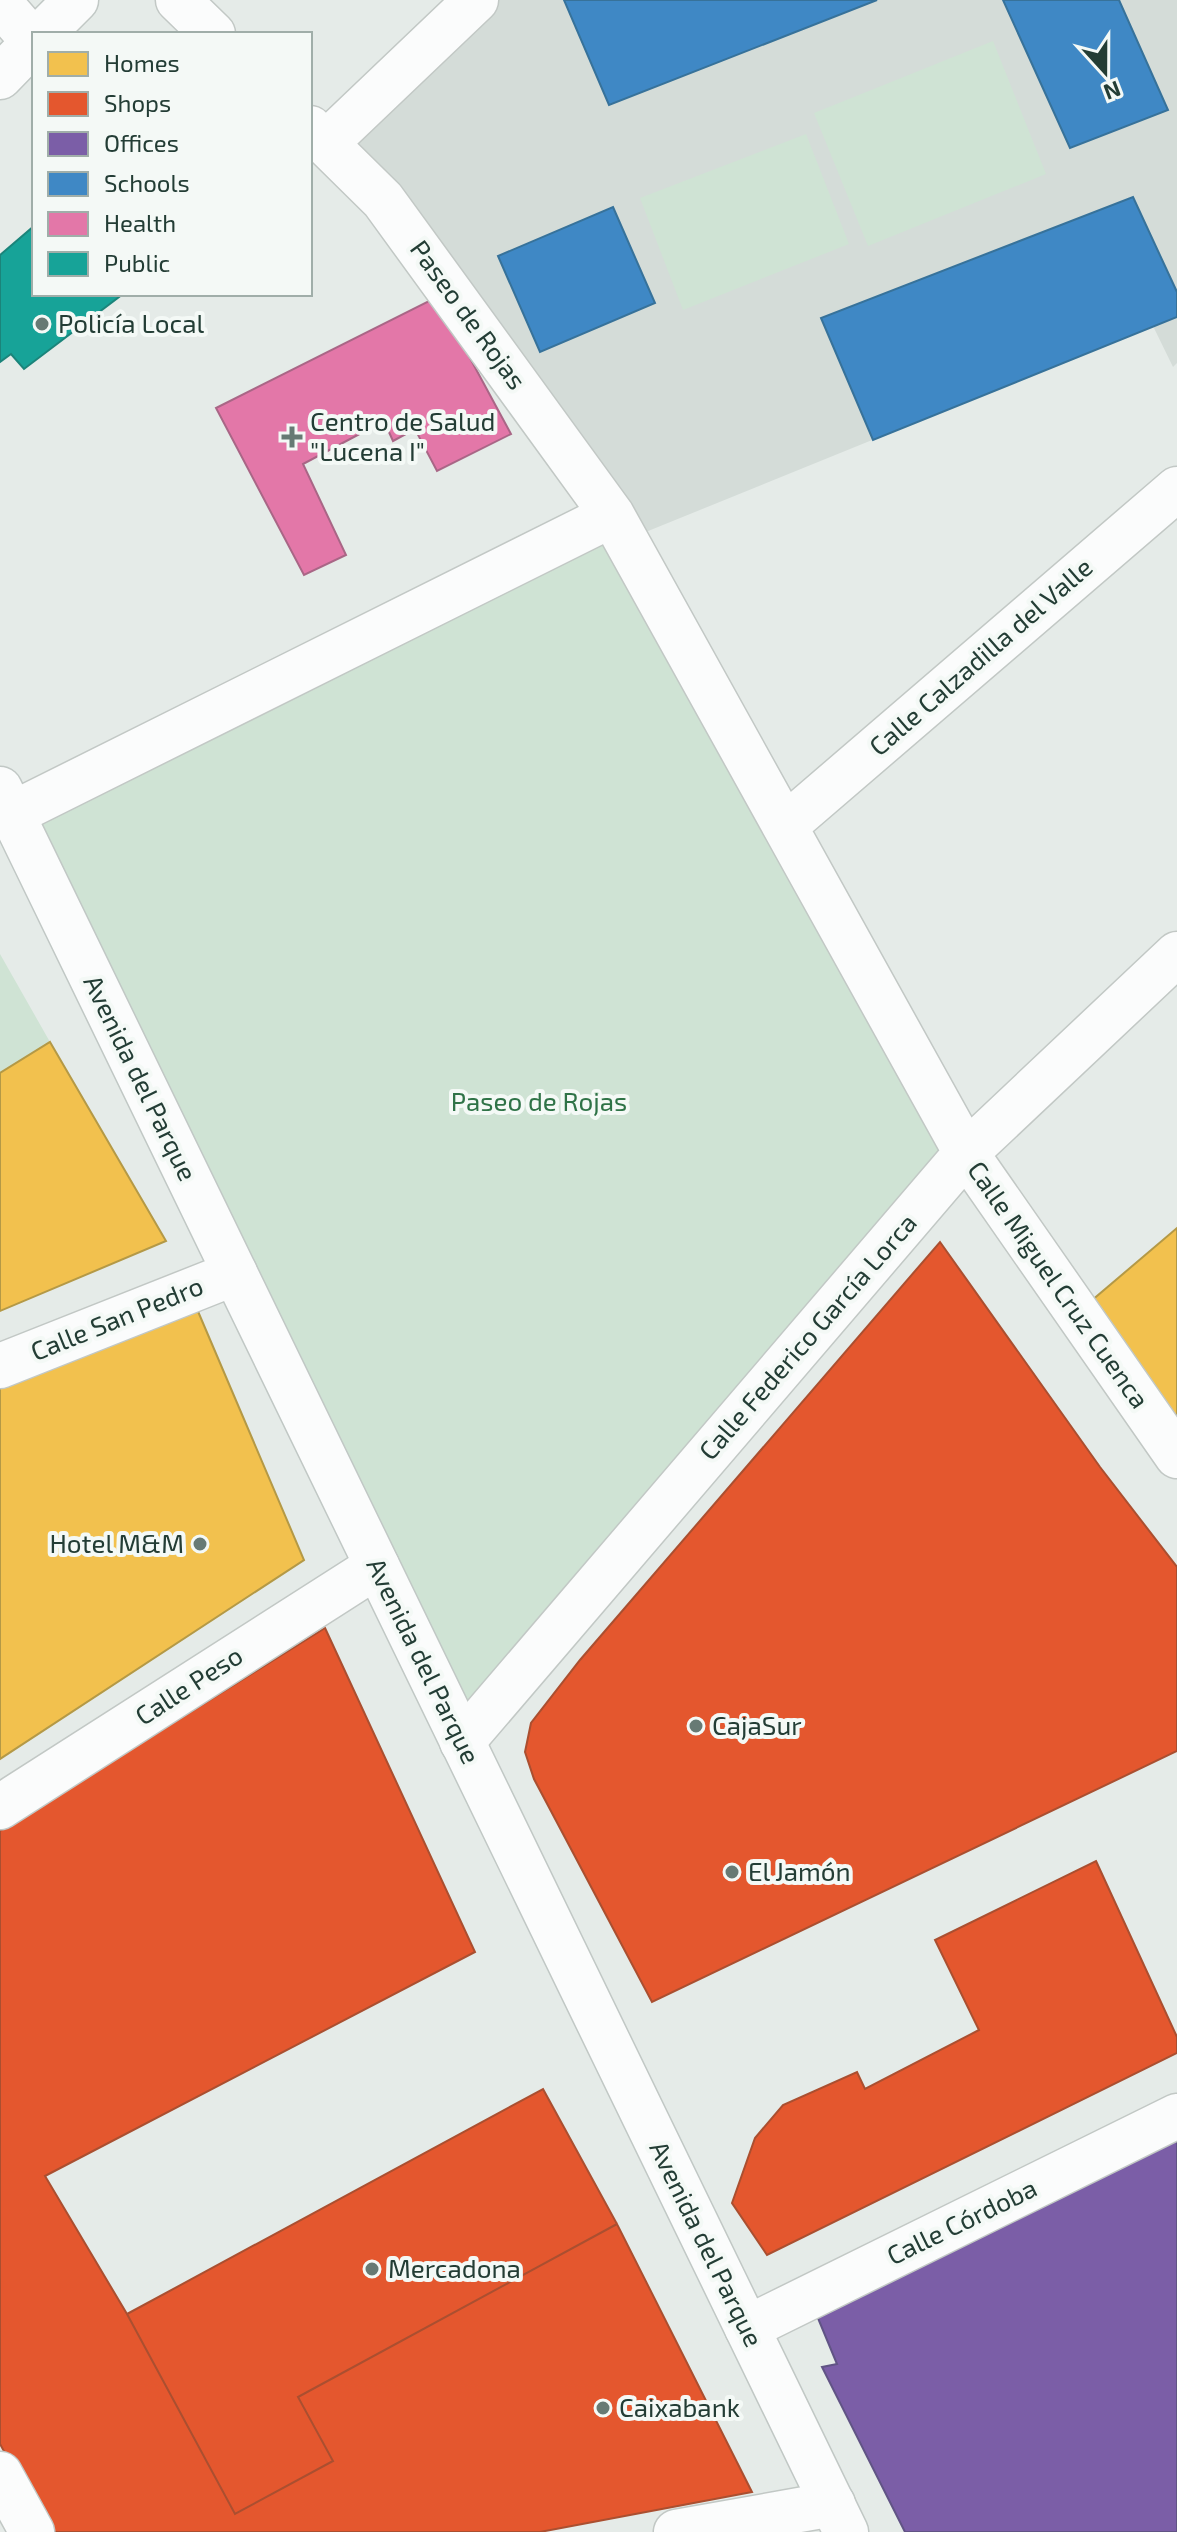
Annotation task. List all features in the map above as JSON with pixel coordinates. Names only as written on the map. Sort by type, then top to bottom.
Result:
[{"type":"street","points":[[44,32],[76,0]]},
{"type":"street","points":[[178,0],[211,32]]},
{"type":"street","points":[[318,135],[476,0]]},
{"type":"street","points":[[0,3],[32,40]]},
{"type":"street","points":[[0,77],[32,44]]},
{"type":"street","name":"Paseo de Rojas","points":[[318,135],[383,200],[612,515],[966,1153]]},
{"type":"street","name":"Calle Calzadilla del Valle","points":[[785,826],[1177,489]]},
{"type":"street","points":[[6,802],[612,515]]},
{"type":"street","name":"Avenida del Parque","points":[[6,802],[840,2518]]},
{"type":"street","name":"Calle Federico García Lorca","points":[[462,1742],[966,1153],[1177,954]]},
{"type":"street","name":"Calle Miguel Cruz Cuenca","points":[[966,1153],[1177,1456]]},
{"type":"street","name":"Calle San Pedro","points":[[0,1366],[235,1273]]},
{"type":"street","name":"Calle Peso","points":[[0,1807],[377,1566]]},
{"type":"street","name":"Calle Córdoba","points":[[747,2328],[1177,2116]]},
{"type":"street","points":[[0,2474],[32,2532]]},
{"type":"street","points":[[676,2532],[840,2518]]},
{"type":"shaded area","points":[[476,0],[1177,0],[1177,363],[1173,367],[1153,326],[626,540],[326,143]]},
{"type":"green space","points":[[993,41],[1046,174],[868,246],[814,113]]},
{"type":"green space","points":[[806,134],[849,244],[683,310],[640,198]]},
{"type":"green space","name":"Paseo de Rojas","points":[[612,515],[966,1153],[462,1742],[12,814]]},
{"type":"green space","points":[[0,954],[50,1042],[0,1073]]},
{"type":"building: Homes","points":[[50,1042],[166,1241],[0,1311],[0,1073]]},
{"type":"building: Homes","points":[[1177,1228],[1177,1456],[1077,1313]]},
{"type":"building: Homes","points":[[194,1302],[304,1560],[0,1759],[0,1381]]},
{"type":"building: Shops","points":[[940,1242],[1100,1467],[1177,1567],[1177,1751],[652,2002],[534,1779],[525,1752],[531,1723],[580,1660]]},
{"type":"building: Shops","points":[[325,1628],[475,1952],[45,2176],[127,2314],[235,2514],[333,2461],[298,2397],[617,2224],[752,2492],[540,2532],[48,2532],[0,2444],[0,1831]]},
{"type":"building: Shops","points":[[1096,1861],[1177,2037],[1177,2053],[767,2255],[732,2203],[755,2138],[783,2105],[857,2072],[865,2089],[979,2030],[935,1940]]},
{"type":"building: Shops","name":"Mercadona","points":[[543,2089],[617,2224],[298,2397],[333,2461],[235,2514],[127,2314]]},
{"type":"building: Offices","points":[[1177,2141],[1177,2532],[905,2532],[822,2367],[837,2364],[815,2311]]},
{"type":"building: Schools","points":[[564,0],[877,0],[609,105]]},
{"type":"building: Schools","points":[[1003,0],[1119,0],[1168,110],[1070,148]]},
{"type":"building: Schools","points":[[1133,197],[1177,292],[1177,317],[873,440],[821,318]]},
{"type":"building: Schools","points":[[613,207],[655,303],[540,352],[498,256]]},
{"type":"building: Health","name":"Centro de Salud \"Lucena I\"","points":[[437,297],[511,434],[437,471],[415,429],[393,441],[384,421],[303,464],[346,555],[304,575],[216,408]]},
{"type":"building: Public","name":"Policía Local","points":[[32,228],[32,296],[120,296],[24,369],[11,354],[0,362],[0,255]]},
{"type":"place","name":"Policía Local","points":[[42,324]]},
{"type":"place","name":"Centro de Salud \"Lucena I\"","points":[[292,437]]},
{"type":"place","name":"Hotel M&M","points":[[200,1544]]},
{"type":"place","name":"CajaSur","points":[[696,1726]]},
{"type":"place","name":"El Jamón","points":[[732,1872]]},
{"type":"place","name":"Mercadona","points":[[372,2269]]},
{"type":"place","name":"Caixabank","points":[[603,2408]]}]
